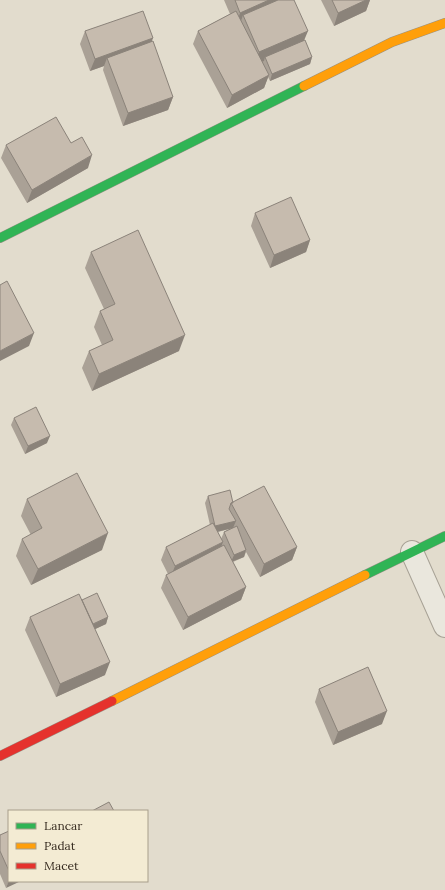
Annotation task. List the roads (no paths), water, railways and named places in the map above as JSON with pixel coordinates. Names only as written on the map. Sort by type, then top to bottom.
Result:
[{"type":"street","points":[[0,238],[392,42],[445,23]]},
{"type":"street","points":[[0,756],[445,536]]},
{"type":"street","points":[[412,552],[445,626]]}]
